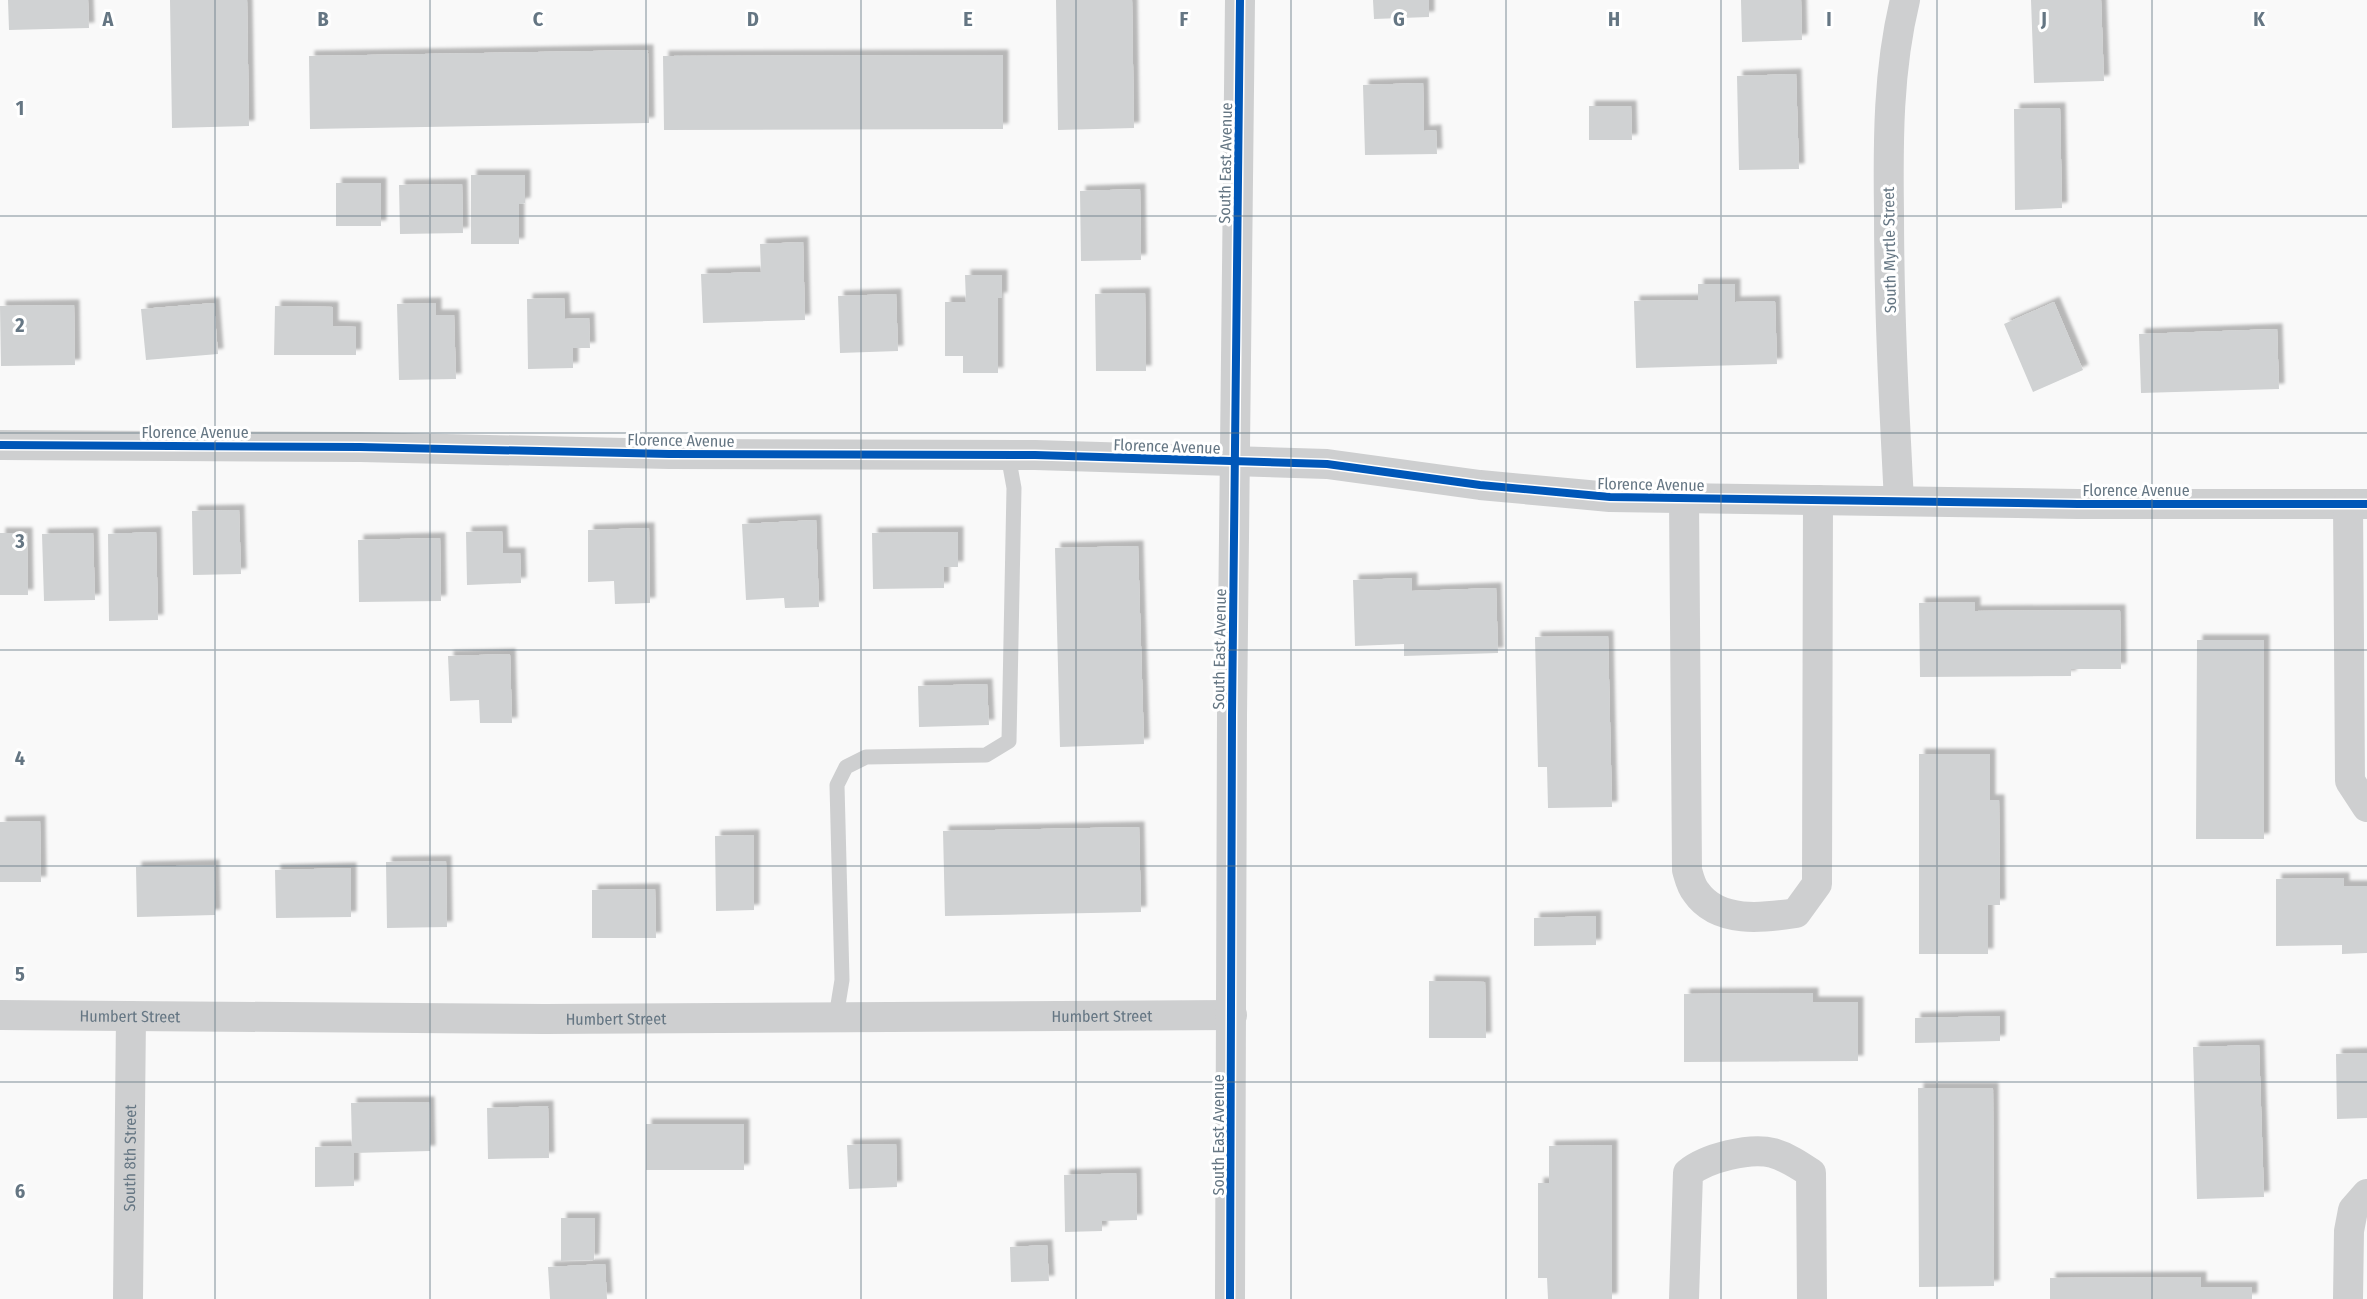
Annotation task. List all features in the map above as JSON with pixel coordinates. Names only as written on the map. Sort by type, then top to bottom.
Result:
[{"type":"street","name":"South East Avenue","points":[[1230,1299],[1232,716],[1240,0]]},
{"type":"street","name":"South Myrtle Street","points":[[1899,501],[1889,291],[1888,121],[1892,74],[1905,0]]},
{"type":"street","name":"Florence Avenue","points":[[0,445],[360,447],[669,454],[1008,455],[1327,464],[1554,494],[1684,499],[2358,504]]},
{"type":"street","points":[[1684,499],[1687,870],[1696,892],[1715,910],[1756,919],[1796,913],[1817,884],[1818,500]]},
{"type":"street","points":[[2358,504],[2350,781],[2367,807]]},
{"type":"street","name":"Humbert Street","points":[[0,1015],[1232,1016]]},
{"type":"street","name":"South 8th Street","points":[[128,1299],[131,1016]]},
{"type":"street","points":[[1684,1299],[1688,1173],[1699,1164],[1724,1156],[1771,1153],[1791,1160],[1811,1173],[1812,1299]]},
{"type":"street","points":[[2348,1299],[2349,1231],[2353,1210],[2367,1194]]},
{"type":"lane","points":[[836,1017],[842,980],[837,785],[846,767],[866,758],[986,756],[1009,741],[1014,488],[1008,455]]},
{"type":"building","points":[[8,0],[88,0],[89,28],[9,30]]},
{"type":"building","points":[[170,0],[247,0],[249,126],[172,128]]},
{"type":"building","points":[[1056,0],[1132,0],[1134,128],[1058,130]]},
{"type":"building","points":[[1373,0],[1429,0],[1429,17],[1374,19]]},
{"type":"building","points":[[1741,0],[1801,0],[1802,40],[1742,42]]},
{"type":"building","points":[[2031,0],[2101,0],[2104,81],[2034,83]]},
{"type":"building","points":[[648,50],[649,123],[310,129],[309,56]]},
{"type":"building","points":[[1003,55],[1003,129],[664,130],[663,56]]},
{"type":"building","points":[[1796,74],[1799,169],[1739,170],[1737,76]]},
{"type":"building","points":[[1423,83],[1424,131],[1436,130],[1437,154],[1365,155],[1363,85]]},
{"type":"building","points":[[1589,106],[1631,106],[1632,140],[1589,140]]},
{"type":"building","points":[[2060,108],[2062,208],[2015,210],[2014,109]]},
{"type":"building","points":[[471,175],[525,175],[525,203],[519,204],[519,244],[471,244]]},
{"type":"building","points":[[336,183],[381,183],[381,226],[336,226]]},
{"type":"building","points":[[462,184],[463,233],[400,234],[399,185]]},
{"type":"building","points":[[1140,189],[1141,260],[1081,261],[1080,191]]},
{"type":"building","points":[[803,242],[805,320],[703,323],[701,274],[761,272],[760,244]]},
{"type":"building","points":[[965,275],[1002,275],[1002,298],[998,298],[998,373],[963,373],[963,356],[945,356],[945,302],[966,302]]},
{"type":"building","points":[[1698,284],[1735,284],[1735,302],[1775,301],[1777,364],[1636,368],[1634,301],[1698,300]]},
{"type":"building","points":[[1145,293],[1146,371],[1096,371],[1095,294]]},
{"type":"building","points":[[896,294],[898,351],[840,353],[838,296]]},
{"type":"building","points":[[564,298],[565,319],[589,318],[590,348],[573,348],[573,368],[528,369],[527,299]]},
{"type":"building","points":[[2054,302],[2083,370],[2033,392],[2004,324]]},
{"type":"building","points":[[214,303],[218,354],[146,360],[141,309]]},
{"type":"building","points":[[436,303],[436,315],[454,315],[456,379],[399,380],[397,304]]},
{"type":"building","points":[[74,305],[75,365],[1,366],[0,306]]},
{"type":"building","points":[[275,306],[333,307],[333,326],[356,327],[356,355],[274,355]]},
{"type":"building","points":[[2277,329],[2279,389],[2141,393],[2139,334]]},
{"type":"building","points":[[239,510],[241,574],[193,575],[192,511]]},
{"type":"building","points":[[816,520],[819,607],[785,608],[784,598],[746,600],[742,524]]},
{"type":"building","points":[[649,528],[650,603],[615,604],[614,581],[588,582],[588,530]]},
{"type":"building","points":[[502,531],[503,553],[520,553],[521,583],[467,585],[466,532]]},
{"type":"building","points":[[156,532],[158,620],[109,621],[108,534]]},
{"type":"building","points":[[958,532],[958,567],[944,567],[944,588],[873,589],[872,533]]},
{"type":"building","points":[[0,533],[27,533],[28,595],[0,595]]},
{"type":"building","points":[[93,533],[95,600],[44,601],[42,534]]},
{"type":"building","points":[[440,538],[441,601],[359,602],[358,540]]},
{"type":"building","points":[[1138,546],[1144,744],[1060,747],[1055,548]]},
{"type":"building","points":[[1412,578],[1412,591],[1496,588],[1498,653],[1404,656],[1404,644],[1355,646],[1353,580]]},
{"type":"building","points":[[1975,602],[1975,611],[2120,610],[2121,669],[2071,669],[2071,676],[1920,677],[1919,603]]},
{"type":"building","points":[[1608,636],[1612,807],[1548,808],[1547,767],[1538,767],[1535,637]]},
{"type":"building","points":[[2197,640],[2264,640],[2264,839],[2196,839]]},
{"type":"building","points":[[510,654],[512,723],[480,723],[479,700],[450,701],[448,656]]},
{"type":"building","points":[[987,684],[989,725],[919,727],[918,686]]},
{"type":"building","points":[[1919,754],[1990,754],[1990,800],[1999,800],[2000,905],[1988,905],[1988,954],[1919,954]]},
{"type":"building","points":[[40,821],[41,882],[0,882],[0,822]]},
{"type":"building","points":[[1139,827],[1141,912],[945,916],[943,831]]},
{"type":"building","points":[[754,835],[754,910],[716,911],[715,836]]},
{"type":"building","points":[[446,861],[447,927],[387,928],[386,862]]},
{"type":"building","points":[[214,865],[215,915],[137,917],[136,867]]},
{"type":"building","points":[[351,868],[351,917],[276,918],[275,870]]},
{"type":"building","points":[[2344,878],[2344,886],[2367,886],[2367,953],[2342,954],[2342,945],[2276,946],[2276,879]]},
{"type":"building","points":[[655,889],[656,938],[592,938],[592,890]]},
{"type":"building","points":[[1596,916],[1596,945],[1534,946],[1534,918]]},
{"type":"building","points":[[1429,981],[1485,982],[1486,1038],[1429,1038]]},
{"type":"building","points":[[1813,993],[1813,1002],[1858,1002],[1858,1061],[1684,1062],[1684,994]]},
{"type":"building","points":[[2000,1016],[2000,1041],[1915,1043],[1915,1018]]},
{"type":"building","points":[[2259,1045],[2264,1197],[2197,1199],[2193,1047]]},
{"type":"building","points":[[2367,1053],[2367,1118],[2337,1119],[2336,1054]]},
{"type":"building","points":[[1918,1088],[1993,1088],[1994,1286],[1919,1287]]},
{"type":"building","points":[[429,1102],[430,1151],[354,1153],[354,1186],[315,1187],[315,1147],[352,1146],[351,1103]]},
{"type":"building","points":[[548,1106],[549,1158],[488,1159],[487,1108]]},
{"type":"building","points":[[646,1124],[744,1124],[744,1170],[646,1170]]},
{"type":"building","points":[[896,1144],[897,1187],[849,1189],[847,1145]]},
{"type":"building","points":[[1612,1145],[1612,1299],[1548,1299],[1547,1278],[1538,1278],[1538,1183],[1549,1183],[1549,1146]]},
{"type":"building","points":[[1136,1173],[1137,1220],[1102,1221],[1102,1231],[1065,1232],[1064,1175]]},
{"type":"building","points":[[561,1218],[595,1218],[594,1260],[561,1261]]},
{"type":"building","points":[[1047,1245],[1049,1281],[1011,1282],[1010,1247]]},
{"type":"building","points":[[605,1264],[607,1299],[550,1299],[548,1267]]},
{"type":"building","points":[[2201,1277],[2201,1287],[2252,1287],[2252,1299],[2050,1299],[2050,1278]]},
{"type":"cycle path","points":[[1230,1299],[1232,716],[1240,0]]},
{"type":"cycle path","points":[[0,445],[360,447],[669,454],[1035,455],[1327,464],[1480,485],[1610,497],[2078,504],[2367,504]]}]
